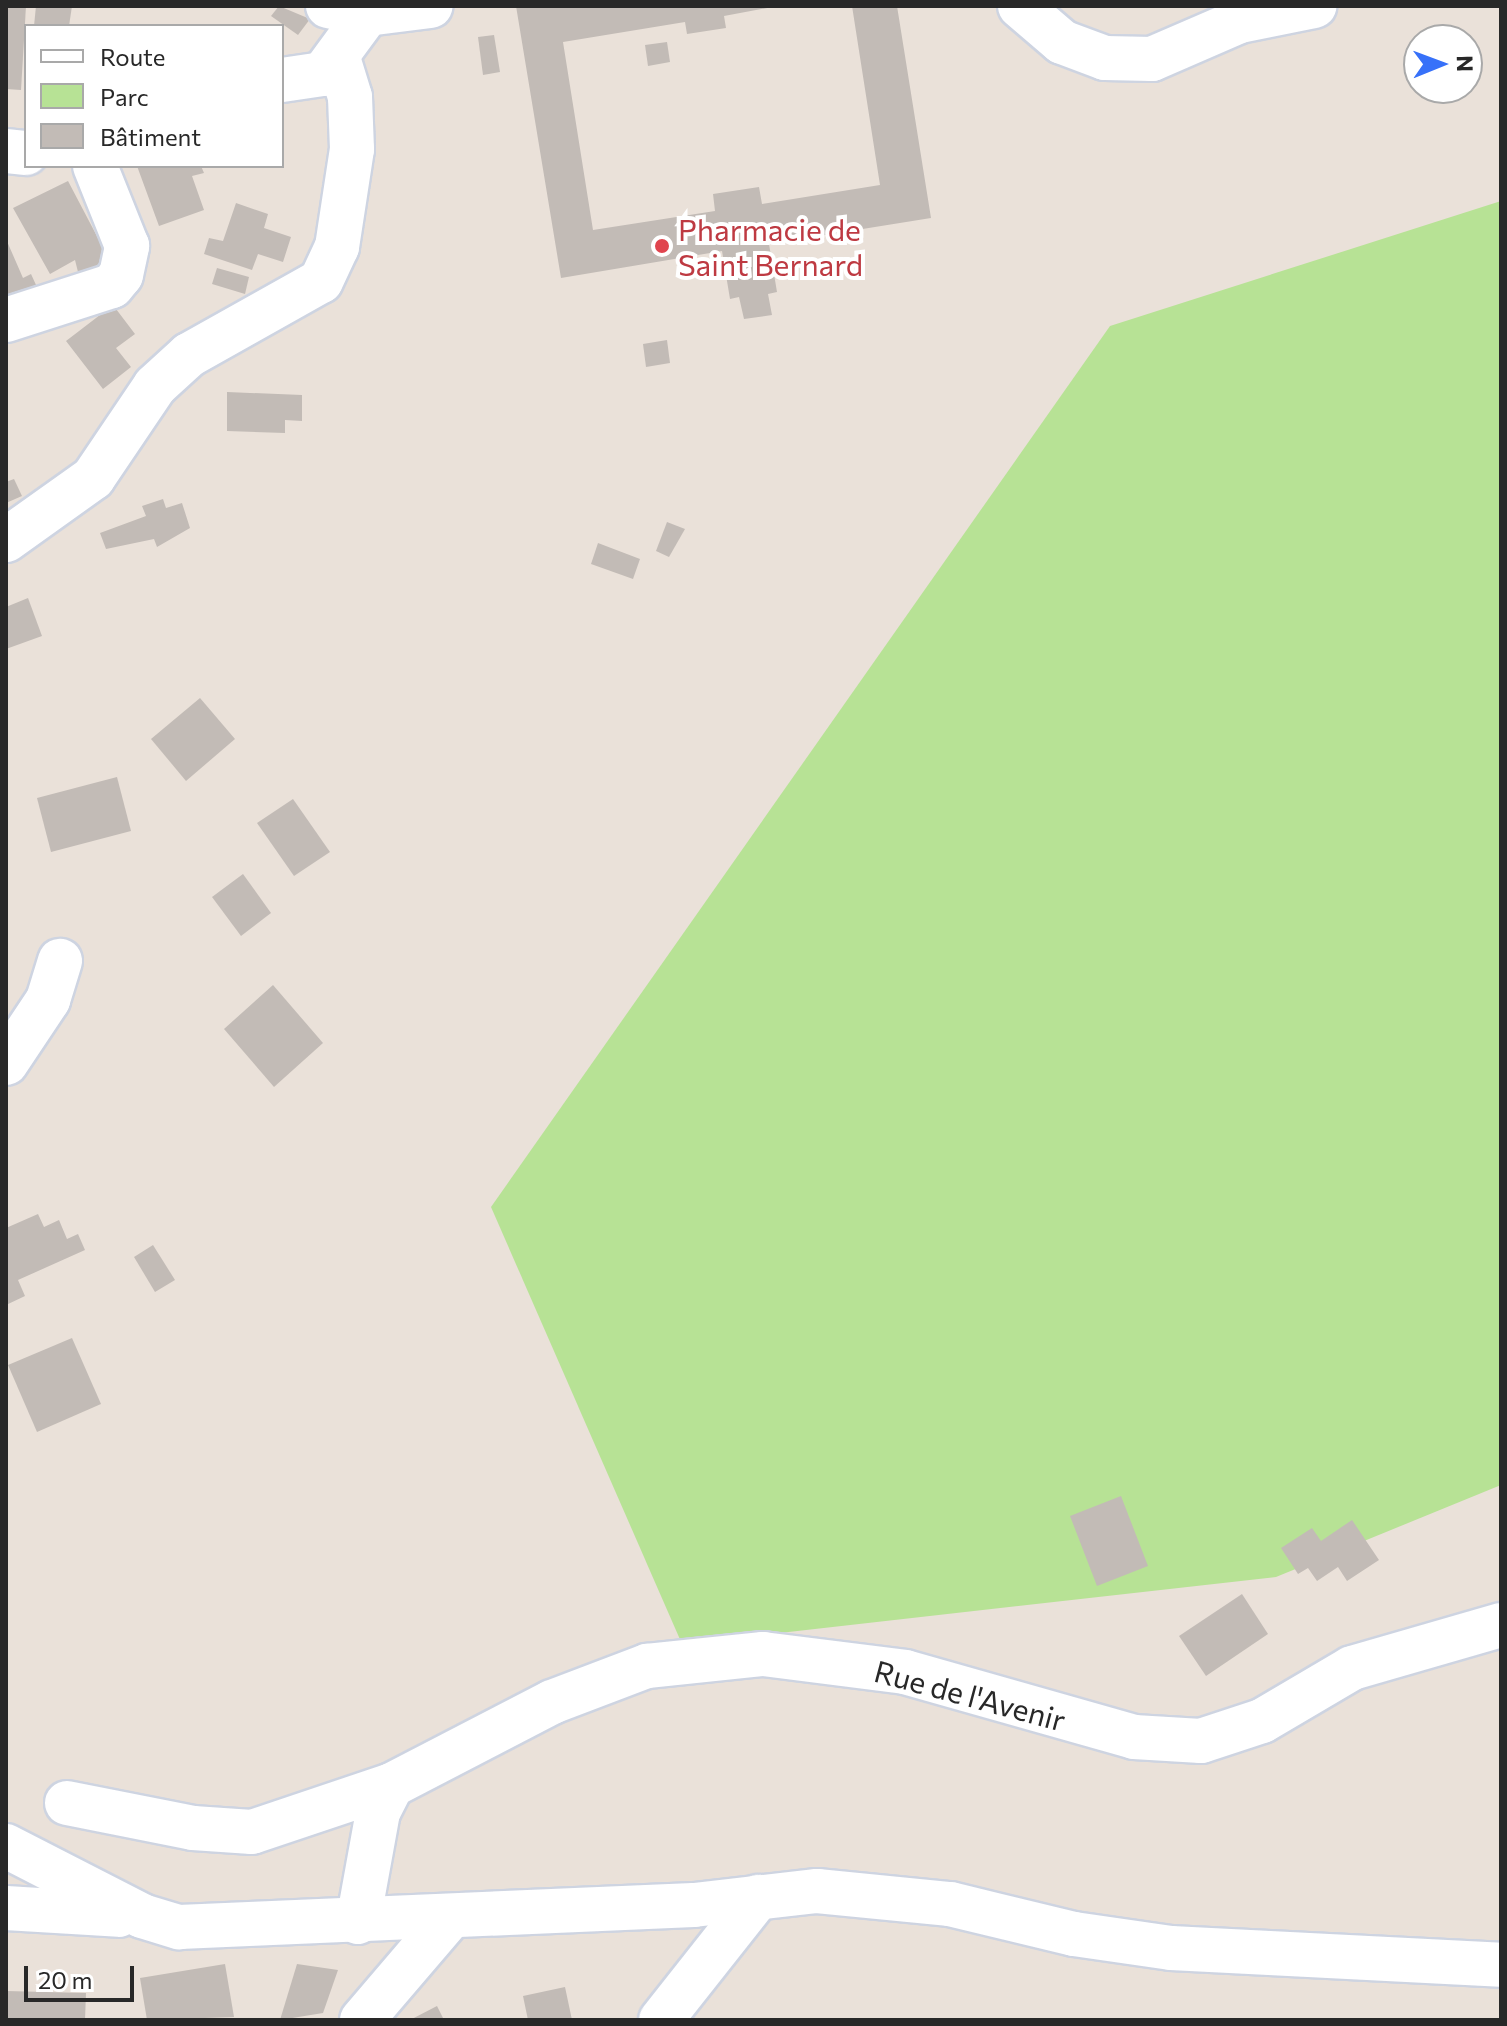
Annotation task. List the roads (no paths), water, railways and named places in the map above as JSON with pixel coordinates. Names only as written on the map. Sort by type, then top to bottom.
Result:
[{"type":"street","points":[[6,540],[93,478],[155,386],[189,355],[321,281],[337,247],[352,149],[350,97],[339,61],[347,10],[430,6]]},
{"type":"street","points":[[1020,6],[1062,42],[1105,58],[1152,59],[1243,14],[1314,6]]},
{"type":"street","points":[[284,80],[323,74],[339,61]]},
{"type":"street","points":[[6,320],[112,286],[121,275],[127,246],[96,168]]},
{"type":"street","points":[[6,1063],[48,1000],[60,961]]},
{"type":"street","name":"Rue de l'Avenir","points":[[67,1803],[193,1828],[252,1832],[392,1785],[552,1702],[647,1666],[763,1654],[905,1672],[1134,1737],[1201,1741],[1262,1721],[1352,1668],[1501,1625]]},
{"type":"street","points":[[358,1922],[378,1812],[392,1785]]},
{"type":"street","points":[[6,1846],[142,1916]]},
{"type":"street","points":[[6,1908],[142,1916],[219,1930],[817,1891],[934,1902],[1171,1948],[1501,1965]]},
{"type":"street","points":[[661,2020],[758,1897]]},
{"type":"street","points":[[362,2020],[450,1917]]},
{"type":"place","name":"Pharmacie de Saint Bernard","points":[[662,246]]}]
